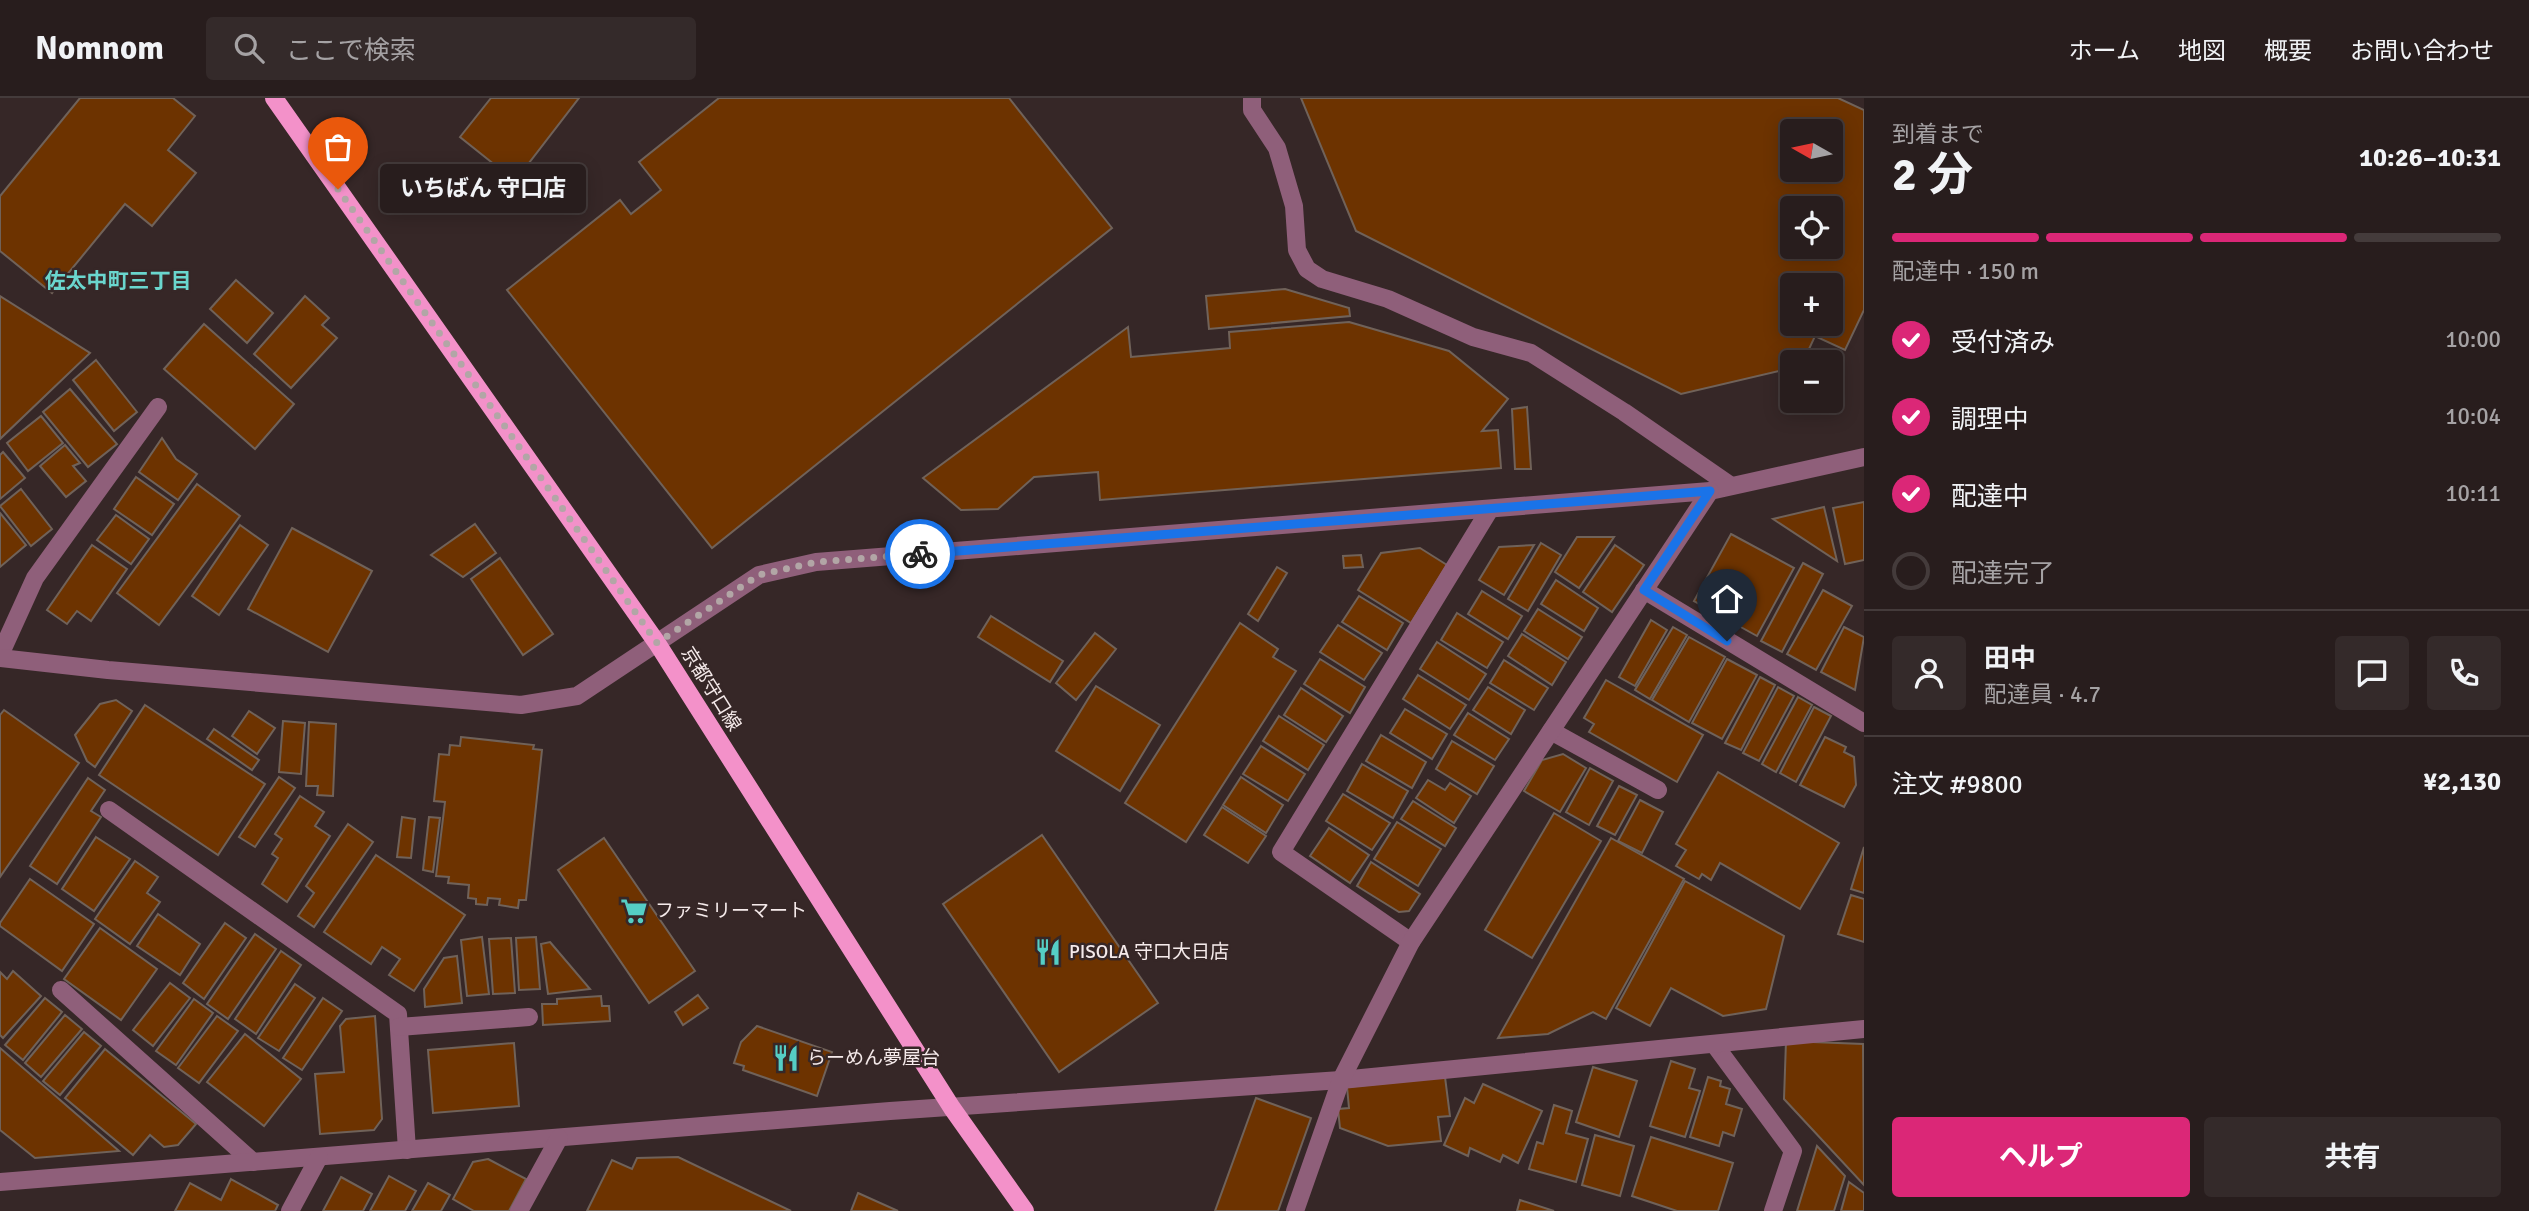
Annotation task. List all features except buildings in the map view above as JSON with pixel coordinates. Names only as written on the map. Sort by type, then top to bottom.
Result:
[{"type":"main road","name":"京都守口線","points":[[274,98],[657,643],[952,1108],[1025,1211]]},
{"type":"street","points":[[1252,98],[1252,110],[1277,148],[1293,206],[1297,250],[1307,270],[1322,279],[1388,299],[1473,337],[1531,353],[1624,412],[1731,486]]},
{"type":"street","points":[[158,407],[35,578],[0,656],[108,670],[521,705],[578,696],[759,575],[816,562],[1710,491],[1864,457]]},
{"type":"street","points":[[1295,1211],[1340,1080],[1410,942],[1710,491]]},
{"type":"street","points":[[1410,942],[1280,852],[1490,509]]},
{"type":"street","points":[[1644,590],[1864,723]]},
{"type":"street","points":[[1551,731],[1658,790]]},
{"type":"street","points":[[109,810],[398,1014],[407,1150]]},
{"type":"street","points":[[61,990],[253,1162]]},
{"type":"street","points":[[399,1027],[529,1017]]},
{"type":"street","points":[[0,1182],[1340,1080],[1864,1029]]},
{"type":"street","points":[[1714,1044],[1793,1151],[1773,1211]]},
{"type":"street","points":[[519,1211],[559,1138]]},
{"type":"street","points":[[290,1211],[319,1157]]},
{"type":"way so far","points":[[338,189],[657,643],[759,575],[816,562],[920,554]]},
{"type":"place","name":"いちばん 守口店","points":[[338,189]]},
{"type":"place","name":"ファミリーマート","points":[[634,911]]},
{"type":"place","name":"PISOLA 守口大日店","points":[[1048,952]]},
{"type":"place","name":"らーめん夢屋台","points":[[786,1058]]},
{"type":"district","name":"佐太中町三丁目","points":[[118,281]]},
{"type":"route","points":[[920,554],[1710,491],[1644,590],[1727,641]]}]
